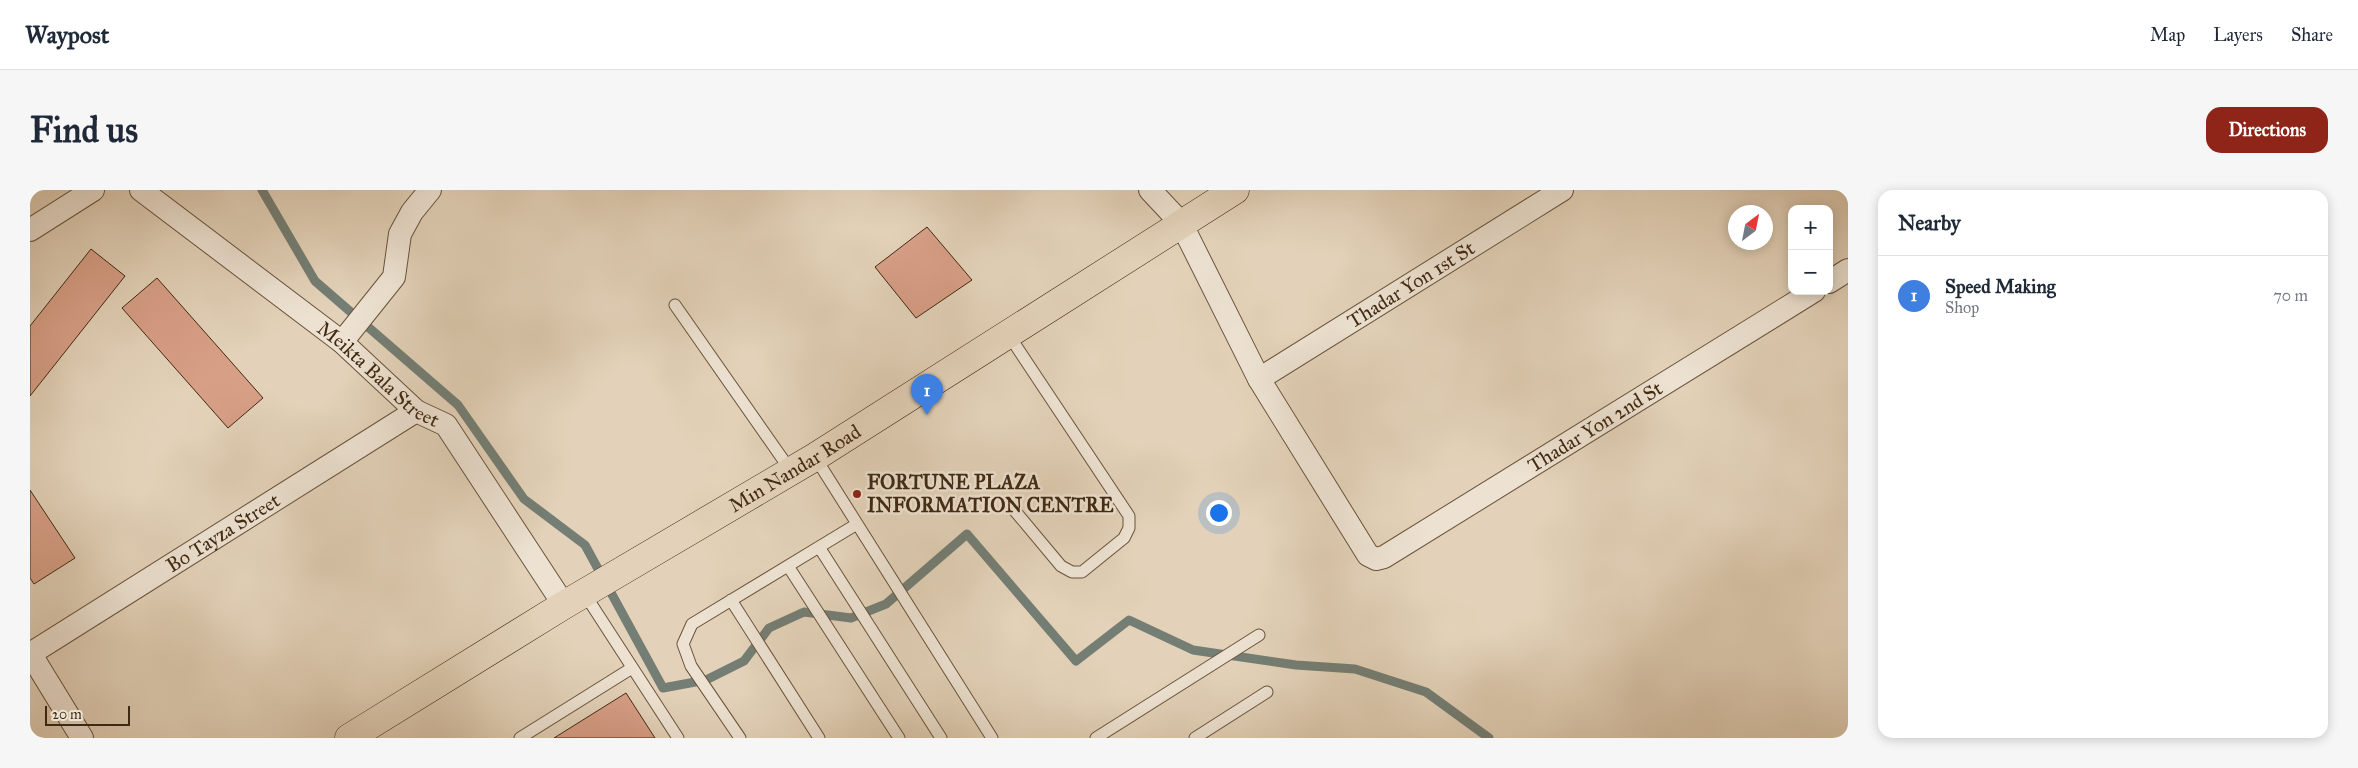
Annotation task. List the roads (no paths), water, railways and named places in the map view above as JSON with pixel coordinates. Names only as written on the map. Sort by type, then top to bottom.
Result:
[{"type":"main road","name":"Min Nandar Road","points":[[349,738],[574,599],[815,456],[1235,190]]},
{"type":"street","points":[[30,230],[93,190]]},
{"type":"street","name":"Meikta Bala Street","points":[[141,190],[348,333],[416,411],[446,425],[574,599]]},
{"type":"street","points":[[348,333],[394,277],[400,234],[412,212],[430,190]]},
{"type":"street","points":[[1150,190],[1181,223],[1259,378]]},
{"type":"street","name":"Thadar Yon 1st St","points":[[1259,378],[1562,190]]},
{"type":"street","points":[[1833,279],[1848,270]]},
{"type":"street","name":"Thadar Yon 2nd St","points":[[1259,378],[1368,555],[1376,559],[1392,552],[1808,295]]},
{"type":"street","name":"Bo Tayza Street","points":[[30,654],[416,411]]},
{"type":"street","points":[[30,654],[82,738]]},
{"type":"lane","points":[[675,305],[790,471]]},
{"type":"lane","points":[[1008,332],[1129,516],[1130,528],[1124,538],[1082,572],[1072,572],[1061,566],[1010,505]]},
{"type":"lane","points":[[815,456],[992,738]]},
{"type":"lane","points":[[740,738],[691,666],[683,644],[692,624],[857,524]]},
{"type":"lane","points":[[820,547],[941,738]]},
{"type":"lane","points":[[788,566],[899,738]]},
{"type":"lane","points":[[574,599],[632,668],[678,738]]},
{"type":"lane","points":[[731,600],[819,738]]},
{"type":"lane","points":[[1096,738],[1259,635]]},
{"type":"lane","points":[[520,738],[632,668]]},
{"type":"lane","points":[[1195,738],[1267,692]]},
{"type":"waterway","points":[[262,190],[315,281],[458,405],[524,499],[585,545],[663,688],[706,680],[744,661],[769,628],[804,612],[851,618],[886,604],[967,534],[1076,661],[1129,620],[1193,650],[1296,665],[1355,669],[1426,692],[1489,738]]},
{"type":"place","name":"Speed Making","points":[[927,415]]},
{"type":"place","name":"FORTUNE PLAZA INFORMATION CENTRE","points":[[857,494]]}]
